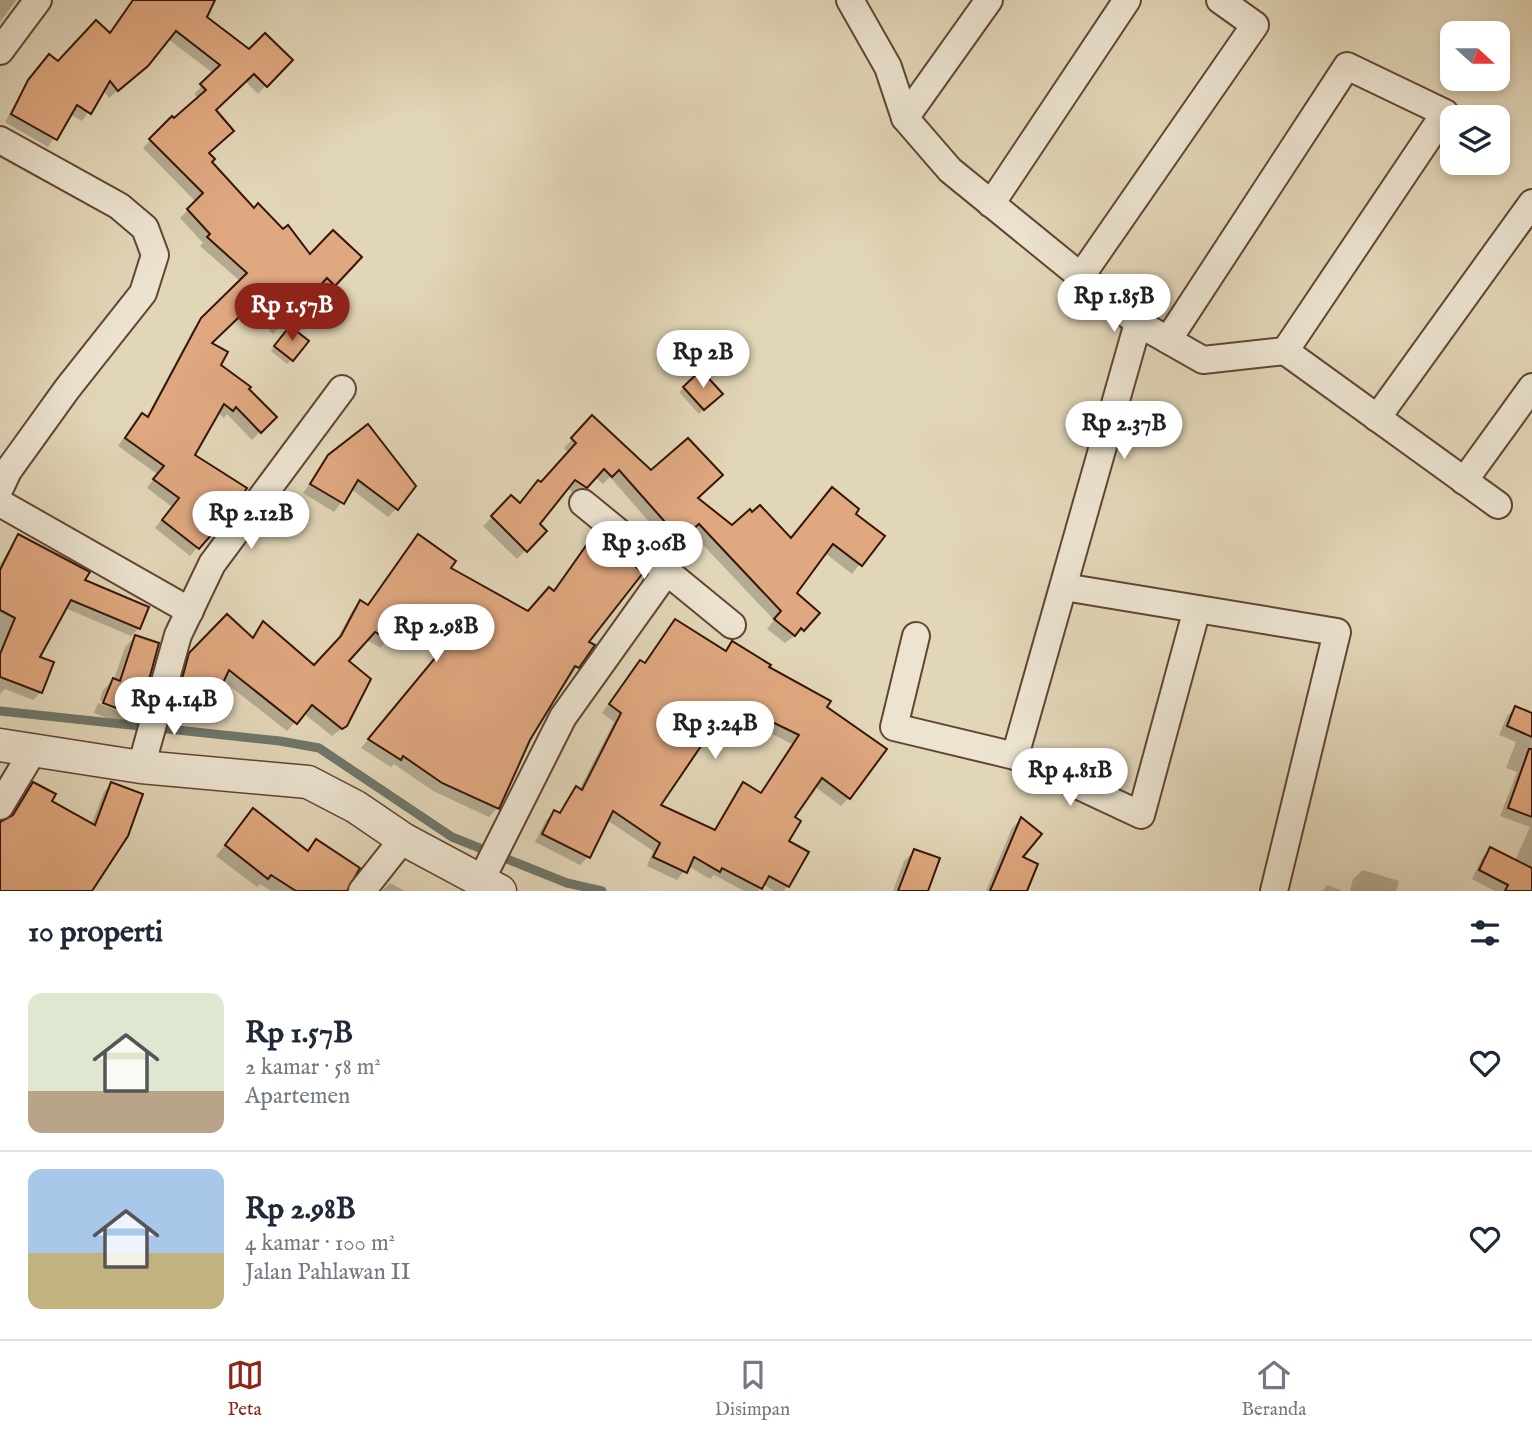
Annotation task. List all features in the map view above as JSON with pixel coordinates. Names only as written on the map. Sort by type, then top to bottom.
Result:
[{"type":"street","points":[[0,51],[38,0]]},
{"type":"street","points":[[850,0],[888,67],[905,118],[950,170],[1138,323],[1203,360],[1285,351],[1498,505]]},
{"type":"street","points":[[905,118],[989,0]]},
{"type":"street","points":[[991,204],[1127,0]]},
{"type":"street","points":[[1081,276],[1255,25],[1220,0]]},
{"type":"street","points":[[1168,340],[1348,66],[1445,113],[1285,351]]},
{"type":"street","points":[[0,140],[119,206],[145,228],[155,255],[143,293],[67,389],[8,471],[0,488]]},
{"type":"street","points":[[1377,418],[1532,203]]},
{"type":"street","points":[[1015,756],[1138,323]]},
{"type":"street","points":[[1464,481],[1532,387]]},
{"type":"street","points":[[144,758],[178,635],[212,564],[342,389]]},
{"type":"street","points":[[0,503],[190,611]]},
{"type":"street","points":[[583,503],[733,625]]},
{"type":"street","points":[[0,745],[33,751],[144,758],[308,782],[356,807],[403,839],[490,879],[509,824],[563,717],[667,570]]},
{"type":"street","points":[[1065,587],[1337,632],[1273,891]]},
{"type":"street","points":[[916,636],[894,727],[1015,756],[1141,815],[1197,609]]},
{"type":"street","points":[[0,806],[33,751]]},
{"type":"street","points":[[362,891],[403,839]]},
{"type":"building","points":[[133,0],[215,0],[207,17],[249,49],[265,33],[293,60],[267,87],[254,74],[216,110],[234,131],[209,153],[215,159],[212,162],[254,208],[258,203],[283,229],[288,225],[310,254],[333,230],[362,257],[335,286],[327,278],[282,327],[257,300],[212,343],[228,352],[221,365],[251,387],[249,389],[277,417],[261,433],[236,407],[233,411],[224,404],[195,455],[247,488],[229,515],[199,549],[162,520],[179,498],[153,479],[164,466],[125,438],[142,413],[148,417],[201,318],[247,273],[207,237],[210,234],[187,209],[203,193],[149,139],[172,116],[174,118],[206,90],[200,84],[220,65],[176,31],[148,66],[118,91],[110,81],[91,114],[77,105],[57,140],[11,114],[28,80],[49,54],[58,61],[96,20],[110,33]]},
{"type":"building","points":[[290,326],[309,341],[293,361],[274,346]]},
{"type":"building","points":[[701,370],[723,394],[704,410],[683,387]]},
{"type":"building","points":[[592,415],[651,470],[688,438],[723,475],[698,498],[732,525],[750,509],[752,512],[760,505],[791,538],[832,487],[859,509],[856,514],[885,536],[862,566],[833,544],[797,593],[820,613],[804,631],[801,628],[795,636],[774,619],[781,611],[699,524],[681,540],[619,470],[612,477],[604,469],[587,488],[575,480],[540,524],[547,531],[527,552],[491,516],[511,495],[520,503],[538,480],[541,482],[576,443],[571,438]]},
{"type":"building","points":[[368,424],[416,486],[398,510],[358,480],[344,504],[310,484],[328,455]]},
{"type":"building","points":[[595,533],[643,573],[589,642],[595,645],[579,668],[575,666],[530,740],[499,809],[442,783],[403,756],[401,760],[368,739],[450,640],[407,610],[391,641],[375,632],[349,661],[371,679],[347,726],[342,729],[312,705],[297,724],[229,670],[211,708],[189,699],[180,716],[173,712],[189,653],[227,614],[253,638],[263,621],[314,665],[341,636],[360,600],[368,605],[418,534],[456,561],[451,568],[528,611],[549,587],[554,591]]},
{"type":"building","points":[[18,534],[90,572],[85,580],[149,607],[140,629],[71,600],[40,657],[54,662],[42,693],[0,677],[0,654],[15,618],[0,610],[0,570]]},
{"type":"building","points":[[675,619],[726,651],[732,641],[771,665],[769,667],[831,701],[827,707],[887,749],[850,799],[822,778],[795,817],[801,821],[789,841],[809,852],[789,887],[769,876],[762,889],[722,868],[720,872],[694,857],[687,873],[653,857],[660,843],[613,811],[590,858],[542,834],[554,810],[560,813],[576,786],[582,790],[621,713],[609,704],[640,660],[645,663]],"holes":[[[731,702],[799,735],[761,793],[743,782],[715,830],[661,805]]]},
{"type":"building","points":[[135,635],[159,643],[139,717],[103,703],[113,678],[120,681]]},
{"type":"building","points":[[1515,706],[1532,713],[1532,737],[1507,726]]},
{"type":"building","points":[[1529,749],[1532,749],[1532,817],[1508,808]]},
{"type":"building","points":[[33,782],[56,794],[52,801],[95,825],[111,782],[143,794],[128,836],[92,891],[0,891],[0,822],[13,815]]},
{"type":"building","points":[[253,808],[308,851],[316,839],[360,868],[347,891],[296,891],[271,875],[268,879],[225,845]]},
{"type":"building","points":[[1021,817],[1042,834],[1023,857],[1038,864],[1027,891],[990,891]]},
{"type":"building","points":[[1490,847],[1532,868],[1532,891],[1505,891],[1508,885],[1479,870]]},
{"type":"building","points":[[914,849],[940,858],[928,891],[898,891]]},
{"type":"waterway","points":[[0,711],[280,741],[319,748],[452,837],[567,883],[602,891]]}]
